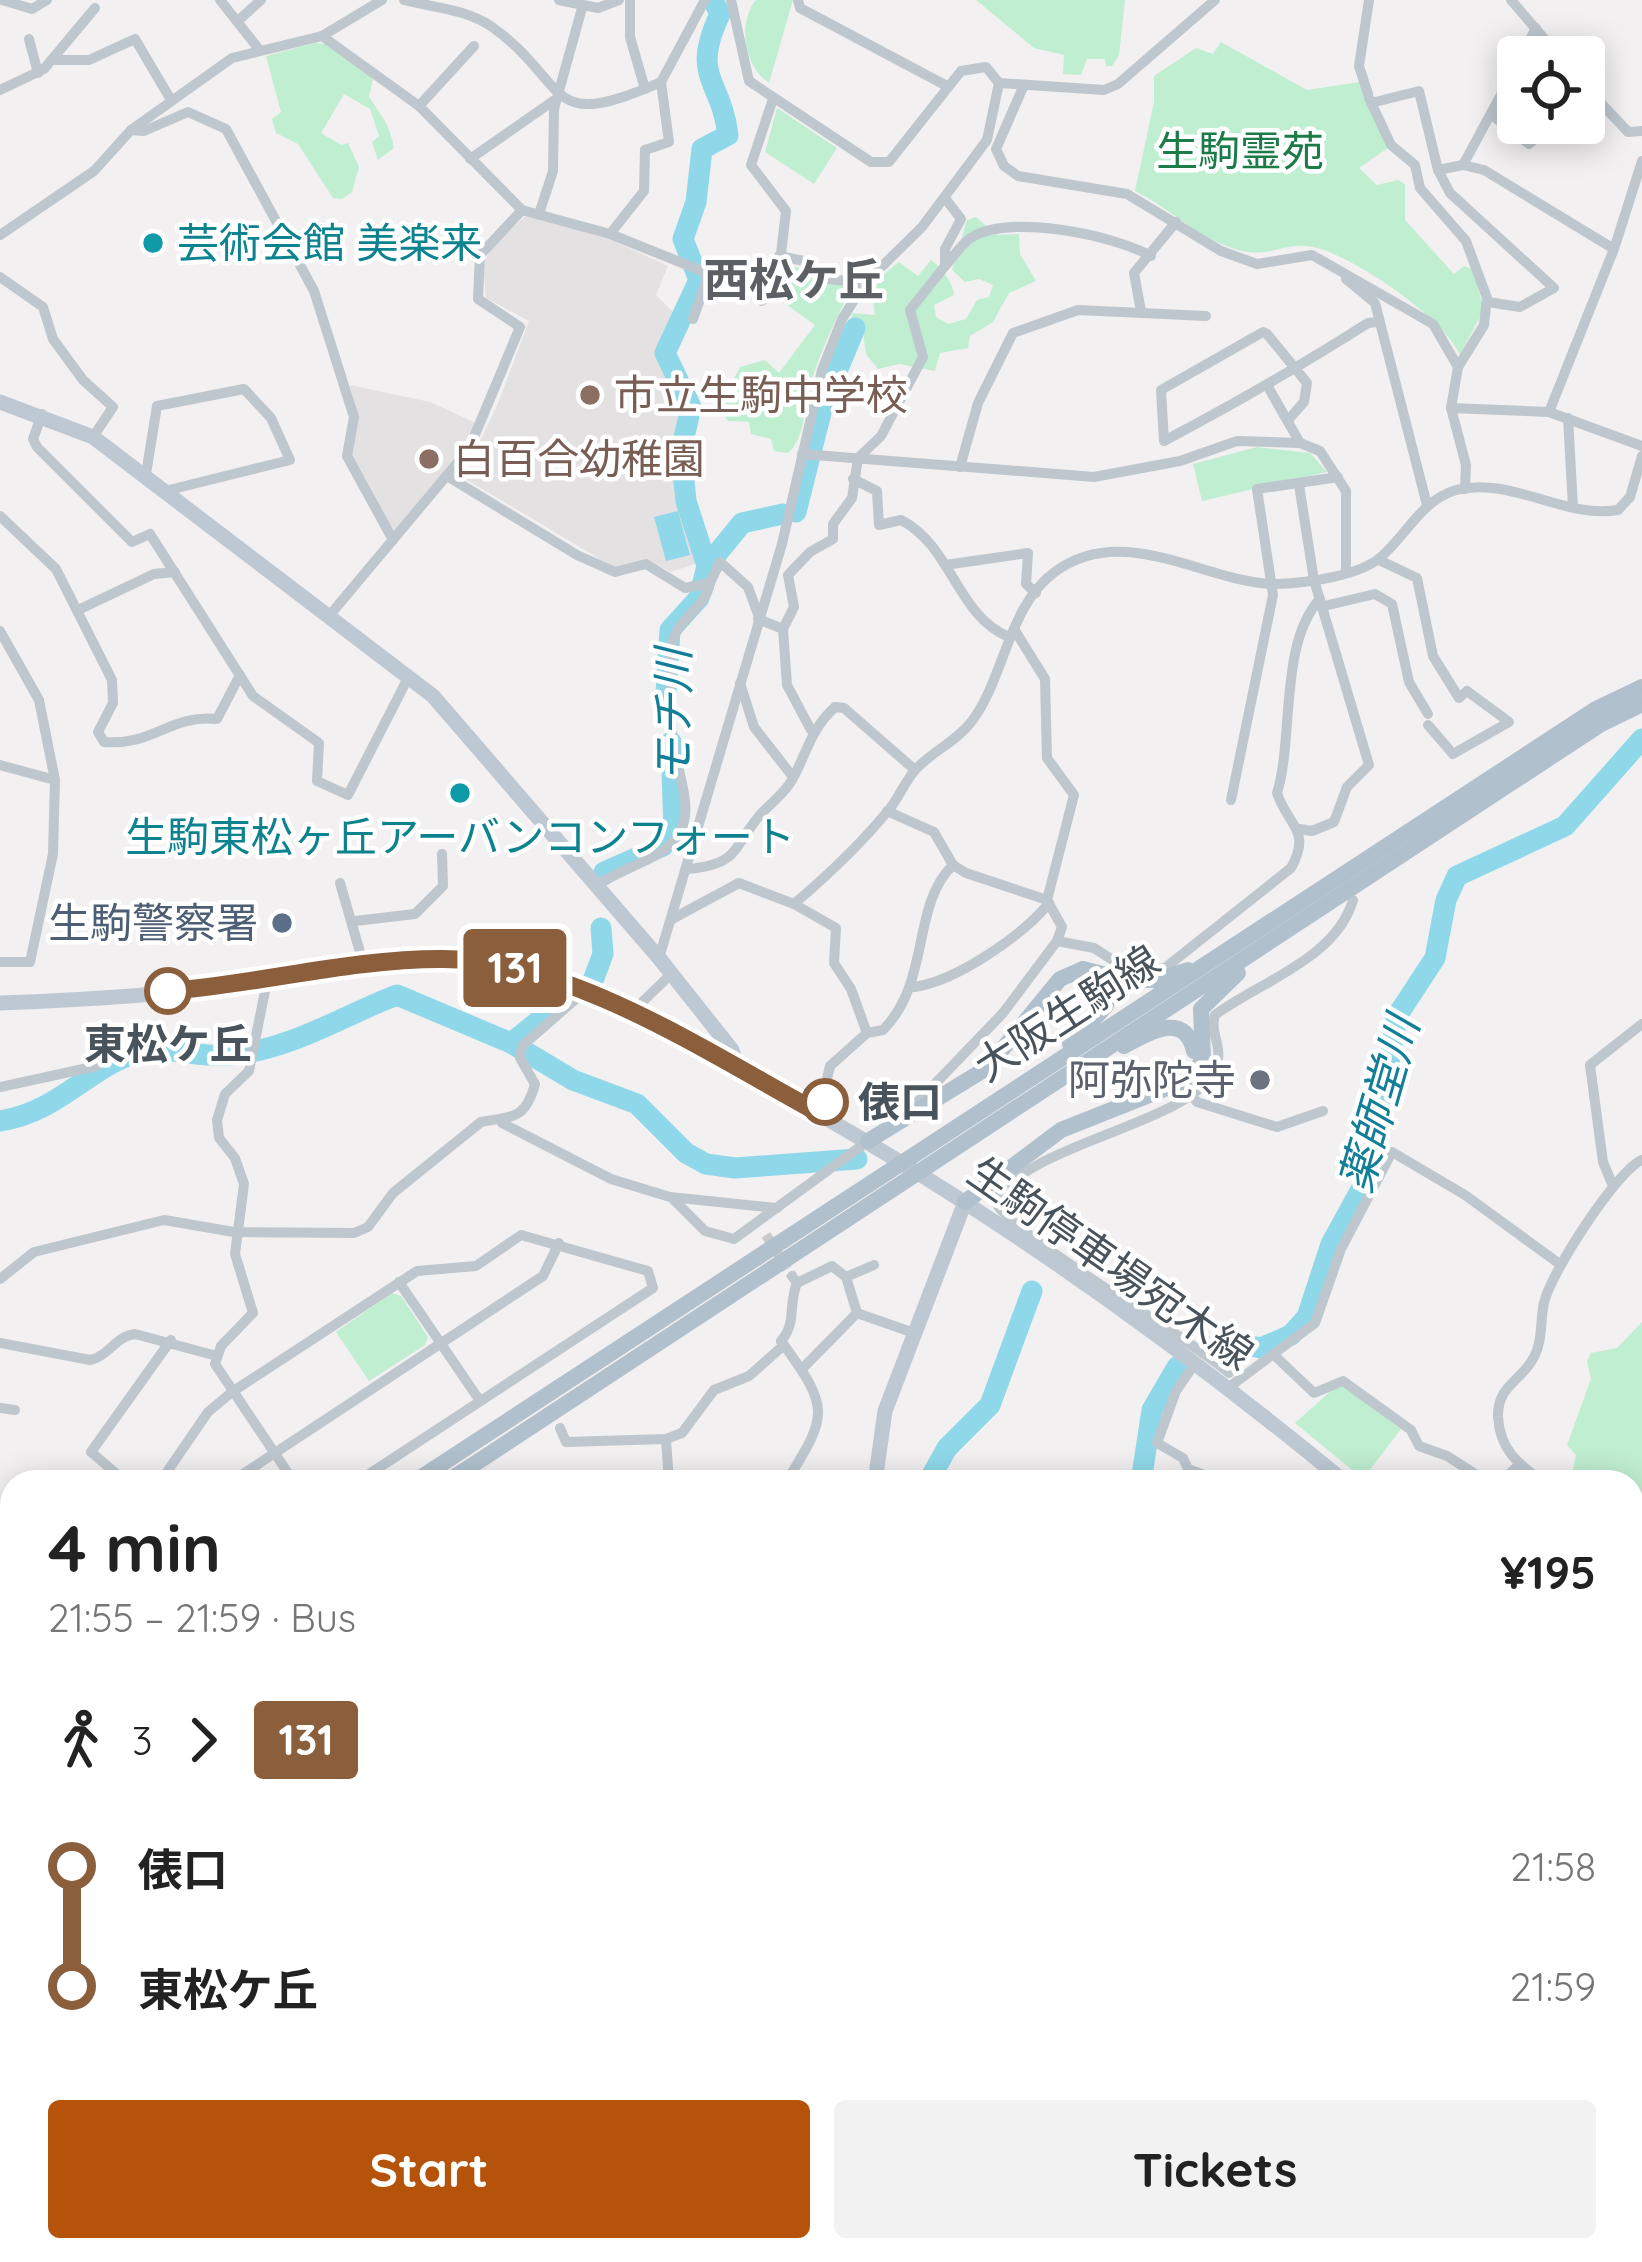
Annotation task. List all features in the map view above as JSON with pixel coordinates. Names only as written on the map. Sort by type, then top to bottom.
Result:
[{"type":"main road","points":[[0,402],[93,437],[169,490],[448,710],[659,958],[732,1050],[738,1069]]},
{"type":"main road","name":"大阪生駒線","points":[[465,1470],[1235,946],[1596,709],[1642,686]]},
{"type":"main road","name":"大阪生駒線","points":[[1018,1095],[1601,724],[1642,704]]},
{"type":"main road","points":[[876,1470],[878,1434],[965,1202],[1061,1130],[1186,1090],[1203,1058],[1199,1017],[1211,996],[1312,911]]},
{"type":"main road","points":[[868,1141],[987,1068],[1048,988],[1082,969],[1127,980],[1157,980],[1235,946]]},
{"type":"main road","name":"生駒停車場宛木線","points":[[0,1003],[267,981],[429,959],[531,971],[632,1012],[868,1141],[1228,1380],[1331,1470]]},
{"type":"main road","points":[[1018,1095],[1100,1018],[1105,989],[1082,969]]},
{"type":"main road","points":[[1018,1095],[1164,1026],[1191,1039],[1195,1058],[1186,1090]]},
{"type":"main road","name":"大阪生駒線","points":[[433,1470],[894,1179]]},
{"type":"street","points":[[2,0],[32,9],[47,0]]},
{"type":"street","points":[[220,0],[240,19],[258,48]]},
{"type":"street","points":[[240,19],[261,0]]},
{"type":"street","points":[[0,235],[94,172],[131,130],[232,58],[322,36],[382,0]]},
{"type":"street","points":[[404,0],[461,5],[507,39],[559,98],[581,107],[661,82]]},
{"type":"street","points":[[559,0],[582,8],[619,0]]},
{"type":"street","points":[[630,0],[630,38],[645,89]]},
{"type":"street","points":[[610,233],[644,191],[645,150],[669,142],[661,82],[705,0]]},
{"type":"street","points":[[659,958],[807,455],[822,370],[842,319],[865,283],[945,198],[987,140],[999,83],[992,71],[976,66],[945,85],[889,162],[879,164],[773,99],[743,71],[731,0]]},
{"type":"street","points":[[798,0],[800,8],[945,85]]},
{"type":"street","points":[[999,83],[1104,90],[1118,84],[1215,0]]},
{"type":"street","points":[[1370,0],[1358,66],[1369,98],[1391,145],[1415,165],[1420,188],[1466,242],[1488,302],[1484,325],[1458,367],[1451,408],[1466,465],[1465,489]]},
{"type":"street","points":[[1511,0],[1542,36]]},
{"type":"street","points":[[0,90],[38,74],[95,8]]},
{"type":"street","points":[[538,214],[553,171],[554,109],[582,8]]},
{"type":"street","points":[[1531,36],[1535,28]]},
{"type":"street","points":[[322,36],[419,106],[522,210],[610,233],[741,296]]},
{"type":"street","points":[[29,39],[38,74]]},
{"type":"street","points":[[52,60],[89,60],[135,40],[171,100]]},
{"type":"street","points":[[419,106],[474,46]]},
{"type":"street","points":[[1024,85],[996,149],[1004,166],[1018,176],[1127,194],[1221,251],[1257,264],[1312,255],[1433,324],[1458,367]]},
{"type":"street","points":[[1369,98],[1420,91],[1438,170],[1458,201],[1554,288],[1520,307],[1488,302]]},
{"type":"street","points":[[470,159],[559,98]]},
{"type":"street","points":[[762,302],[778,280],[786,211],[751,166],[773,99]]},
{"type":"street","points":[[1462,165],[1497,105]]},
{"type":"street","points":[[1605,110],[1628,132],[1642,131]]},
{"type":"street","points":[[131,130],[144,131],[188,112],[226,129],[314,291],[351,400],[354,417],[347,456],[393,540]]},
{"type":"street","points":[[1492,115],[1497,119]]},
{"type":"street","points":[[1549,412],[1614,249],[1642,161]]},
{"type":"street","points":[[1438,170],[1462,165],[1484,170],[1614,249]]},
{"type":"street","points":[[945,198],[961,219],[945,250],[945,266]]},
{"type":"street","points":[[329,616],[469,449],[520,327],[478,299],[478,267],[489,240],[522,210]]},
{"type":"street","points":[[1141,311],[1133,278],[1176,222]]},
{"type":"street","points":[[811,730],[787,685],[782,629],[794,607],[788,574],[832,539],[833,524],[851,498],[856,462],[881,436],[912,381],[923,357],[910,310],[973,237],[1020,228],[1120,238],[1151,256]]},
{"type":"street","points":[[779,256],[804,261],[820,278],[865,283]]},
{"type":"street","points":[[1340,269],[1371,296],[1427,506]]},
{"type":"street","points":[[693,319],[707,276]]},
{"type":"street","points":[[0,278],[43,307],[53,339],[83,380],[113,407],[93,437]]},
{"type":"street","points":[[960,466],[978,403],[1013,333],[1078,310],[1206,316]]},
{"type":"street","points":[[1289,419],[1309,390],[1294,369],[1263,332],[1160,389],[1164,440],[1267,385],[1294,369],[1378,322]]},
{"type":"street","points":[[1267,385],[1300,443]]},
{"type":"street","points":[[146,474],[158,406],[244,389],[271,418],[290,460],[169,490]]},
{"type":"street","points":[[1451,408],[1549,412],[1642,446]]},
{"type":"street","points":[[42,414],[33,439],[37,447],[132,542],[149,534],[253,696],[319,743],[315,779],[346,796],[409,676]]},
{"type":"street","points":[[1568,418],[1573,507]]},
{"type":"street","points":[[807,455],[1094,477],[1180,461],[1237,441],[1300,443],[1320,451],[1338,477],[1348,509],[1346,571]]},
{"type":"street","points":[[794,904],[887,811],[915,770],[973,720],[994,684],[1012,633],[1053,572],[1081,558],[1137,554],[1189,561],[1274,584],[1314,580],[1379,560],[1427,506],[1465,489],[1510,490],[1610,512],[1623,508],[1642,456]]},
{"type":"street","points":[[447,476],[577,555],[615,572],[646,564],[681,586],[705,584]]},
{"type":"street","points":[[1231,800],[1274,584],[1257,489],[1338,477]]},
{"type":"street","points":[[853,479],[877,491],[879,525],[897,519],[912,526],[946,565],[977,616],[1012,633],[1045,679],[1047,758],[1074,795],[1048,902],[1014,930],[998,951],[938,982],[914,986]]},
{"type":"street","points":[[1299,484],[1314,580],[1369,765],[1347,787],[1334,822],[1312,831],[1300,829]]},
{"type":"street","points":[[0,516],[56,569],[78,610],[114,692],[98,732],[104,742],[143,741],[187,719],[217,719],[240,675]]},
{"type":"street","points":[[946,565],[1028,553],[1026,584],[1036,593]]},
{"type":"street","points":[[1058,941],[1094,948],[1130,970],[1165,968],[1291,868],[1300,851],[1300,829],[1277,793],[1288,758],[1284,730],[1308,617],[1322,602],[1376,594],[1392,604],[1409,682],[1428,720],[1453,754],[1509,722],[1467,691],[1459,698],[1433,656],[1417,578],[1379,560]]},
{"type":"street","points":[[598,886],[673,843],[681,828],[686,809],[674,745],[672,645],[681,625],[707,598],[705,584],[720,562],[748,586],[759,618],[782,629]]},
{"type":"street","points":[[78,610],[154,574],[175,572]]},
{"type":"street","points":[[0,631],[39,700],[55,780],[53,854],[30,962],[0,962]]},
{"type":"street","points":[[740,683],[754,727],[794,777]]},
{"type":"street","points":[[688,869],[717,864],[736,853],[794,777],[811,730],[836,707],[844,707],[915,770]]},
{"type":"street","points":[[0,765],[55,780]]},
{"type":"street","points":[[887,811],[934,832],[953,865],[1048,902],[1062,927],[1058,941],[1004,1013],[900,1121]]},
{"type":"street","points":[[355,921],[415,914],[443,886],[442,854]]},
{"type":"street","points":[[819,1113],[830,1066],[867,1033],[884,1030],[914,986],[936,886],[953,865]]},
{"type":"street","points":[[340,883],[355,921],[364,968]]},
{"type":"street","points":[[672,919],[739,883],[794,904],[836,928],[834,963],[851,989],[867,1033]]},
{"type":"street","points":[[810,890],[815,916]]},
{"type":"street","points":[[1354,901],[1348,916],[1315,950],[1215,1015],[1217,1063],[1186,1090],[1037,1166],[999,1194],[996,1206],[1026,1233],[1196,1344],[1228,1380],[1315,1323],[1341,1249],[1392,1152],[1400,1152],[1465,1195],[1561,1265]]},
{"type":"street","points":[[632,1012],[669,976]]},
{"type":"street","points":[[267,981],[249,1071],[226,1094],[217,1120],[219,1138],[235,1158],[244,1184],[234,1232],[236,1265],[253,1313],[217,1356],[217,1370],[285,1470]]},
{"type":"street","points":[[502,1123],[526,1107],[535,1084],[520,1058],[522,1046],[585,991]]},
{"type":"street","points":[[1613,1186],[1603,1162],[1590,1065],[1642,1024]]},
{"type":"street","points":[[0,1087],[97,1066]]},
{"type":"street","points":[[1186,1090],[1197,1102],[1277,1127],[1323,1111]]},
{"type":"street","points":[[0,1279],[34,1252],[92,1242],[164,1220],[234,1232],[354,1233],[368,1227],[393,1193],[481,1121],[502,1123],[596,1174],[670,1197],[777,1208]]},
{"type":"street","points":[[670,1197],[705,1231],[727,1240],[762,1229],[777,1208],[868,1141]]},
{"type":"street","points":[[1527,1470],[1503,1447],[1498,1416],[1502,1391],[1534,1360],[1544,1302],[1561,1265],[1623,1171],[1642,1160]]},
{"type":"street","points":[[168,1470],[208,1412],[232,1392],[417,1271],[476,1266],[513,1236],[559,1243],[648,1271],[653,1288],[376,1470]]},
{"type":"street","points":[[248,1470],[543,1276],[559,1243]]},
{"type":"street","points":[[846,1277],[874,1265]]},
{"type":"street","points":[[560,1428],[566,1442],[666,1439],[682,1432],[714,1390],[749,1376],[784,1345],[794,1280],[832,1266],[846,1277],[857,1313]]},
{"type":"street","points":[[399,1282],[480,1401]]},
{"type":"street","points":[[857,1313],[914,1333]]},
{"type":"street","points":[[803,1368],[857,1313]]},
{"type":"street","points":[[0,1343],[90,1360],[100,1358],[124,1335],[171,1340],[217,1356]]},
{"type":"street","points":[[112,1470],[91,1451],[171,1340]]},
{"type":"street","points":[[784,1345],[803,1368],[821,1415],[820,1430],[794,1470]]},
{"type":"street","points":[[1273,1354],[1314,1393],[1343,1381],[1411,1430],[1419,1446],[1469,1470]]},
{"type":"street","points":[[1191,1470],[1183,1458],[1157,1443],[1176,1391],[1196,1362]]},
{"type":"street","points":[[0,1408],[15,1410]]},
{"type":"street","points":[[666,1439],[668,1470]]},
{"type":"street","points":[[1514,1470],[1520,1465]]},
{"type":"shaded area","name":"市立生駒中学校","points":[[527,215],[612,240],[668,266],[656,295],[678,317],[662,356],[686,404],[677,454],[683,507],[698,563],[671,572],[651,561],[615,568],[462,477],[497,406],[529,321],[486,298],[483,264],[493,244]]},
{"type":"shaded area","points":[[350,385],[430,402],[474,422],[470,438],[395,531],[375,509],[350,456],[357,413]]},
{"type":"green space","points":[[756,0],[793,0],[769,83],[754,66],[746,44],[746,20]]},
{"type":"green space","points":[[976,0],[1125,0],[1119,55],[1112,66],[1106,66],[1105,59],[1087,59],[1081,75],[1063,74],[1064,55],[1034,48]]},
{"type":"green space","name":"生駒霊苑","points":[[1221,42],[1307,90],[1360,82],[1388,148],[1359,168],[1377,185],[1398,180],[1405,184],[1405,220],[1454,274],[1464,266],[1472,269],[1484,309],[1460,355],[1417,307],[1351,262],[1313,247],[1266,252],[1232,248],[1135,191],[1154,102],[1154,76],[1196,48],[1213,54]]},
{"type":"green space","points":[[326,44],[373,78],[369,97],[394,148],[378,160],[372,142],[379,136],[370,109],[344,94],[321,133],[341,145],[348,143],[359,167],[352,192],[342,199],[333,198],[298,144],[276,133],[272,119],[281,112],[266,56]]},
{"type":"green space","points":[[777,108],[837,148],[814,184],[765,152]]},
{"type":"green space","points":[[976,217],[997,235],[1019,234],[1020,254],[1036,281],[1009,293],[993,322],[970,336],[968,348],[940,353],[935,371],[899,364],[878,369],[866,354],[863,333],[851,323],[852,313],[875,315],[877,285],[899,262],[918,276],[931,260],[942,271],[954,295],[934,305],[936,317],[948,324],[966,319],[977,300],[989,297],[993,285],[979,279],[965,282],[952,270],[967,220]]},
{"type":"green space","points":[[781,262],[853,286],[820,357],[801,430],[788,453],[774,451],[771,439],[751,434],[749,422],[728,421],[719,407],[740,367],[765,360],[779,373],[815,325],[772,294]]},
{"type":"green space","points":[[1257,447],[1310,453],[1327,472],[1202,501],[1193,464]]},
{"type":"green space","points":[[392,1293],[401,1296],[428,1337],[425,1345],[369,1381],[336,1332]]},
{"type":"green space","points":[[1642,1322],[1642,1470],[1573,1470],[1576,1455],[1567,1445],[1591,1379],[1587,1361],[1591,1353],[1617,1348]]},
{"type":"green space","points":[[1341,1382],[1401,1429],[1370,1470],[1352,1470],[1295,1423]]},
{"type":"water","points":[[678,511],[690,555],[666,561],[654,517]]},
{"type":"waterway","name":"モチ川","points":[[666,693],[670,630],[699,598],[707,566],[686,501],[681,451],[691,407],[665,353],[699,280],[683,239],[696,202],[702,149],[728,135],[708,65],[711,35],[720,14],[713,0]]},
{"type":"waterway","points":[[796,512],[823,405],[855,328]]},
{"type":"waterway","points":[[707,566],[742,523],[783,514]]},
{"type":"waterway","name":"薬師堂川","points":[[1208,1347],[1235,1343],[1261,1348],[1291,1335],[1307,1317],[1331,1244],[1370,1173],[1397,1016],[1435,958],[1446,900],[1457,876],[1565,826],[1642,739]]},
{"type":"waterway","name":"モチ川","points":[[604,872],[663,846],[674,831],[671,742]]},
{"type":"waterway","name":"モチ川","points":[[592,983],[603,954],[601,928]]},
{"type":"waterway","points":[[0,1121],[40,1108],[140,1052],[222,1056],[255,1051],[397,995],[511,1043],[573,1080],[637,1104],[686,1153],[706,1164],[735,1168],[857,1159]]},
{"type":"waterway","name":"モチ川","points":[[511,1043],[570,996]]},
{"type":"waterway","points":[[935,1470],[947,1448],[990,1405],[1032,1291]]},
{"type":"waterway","name":"薬師堂川","points":[[1143,1470],[1152,1410],[1177,1367]]},
{"type":"tunnel","points":[[766,1235],[792,1276]]},
{"type":"bus line","name":"131","points":[[168,991],[413,960],[445,958],[507,966],[632,1012],[819,1113],[825,1102]]},
{"type":"place","name":"芸術会館 美楽来","points":[[153,243]]},
{"type":"place","name":"市立生駒中学校","points":[[590,395]]},
{"type":"place","name":"白百合幼稚園","points":[[429,459]]},
{"type":"place","name":"生駒東松ヶ丘アーバンコンフォート","points":[[460,793]]},
{"type":"place","name":"生駒警察署","points":[[282,923]]},
{"type":"place","name":"東松ケ丘","points":[[168,991]]},
{"type":"place","name":"阿弥陀寺","points":[[1260,1080]]},
{"type":"place","name":"俵口","points":[[825,1102]]},
{"type":"district","name":"西松ケ丘","points":[[794,280]]}]
